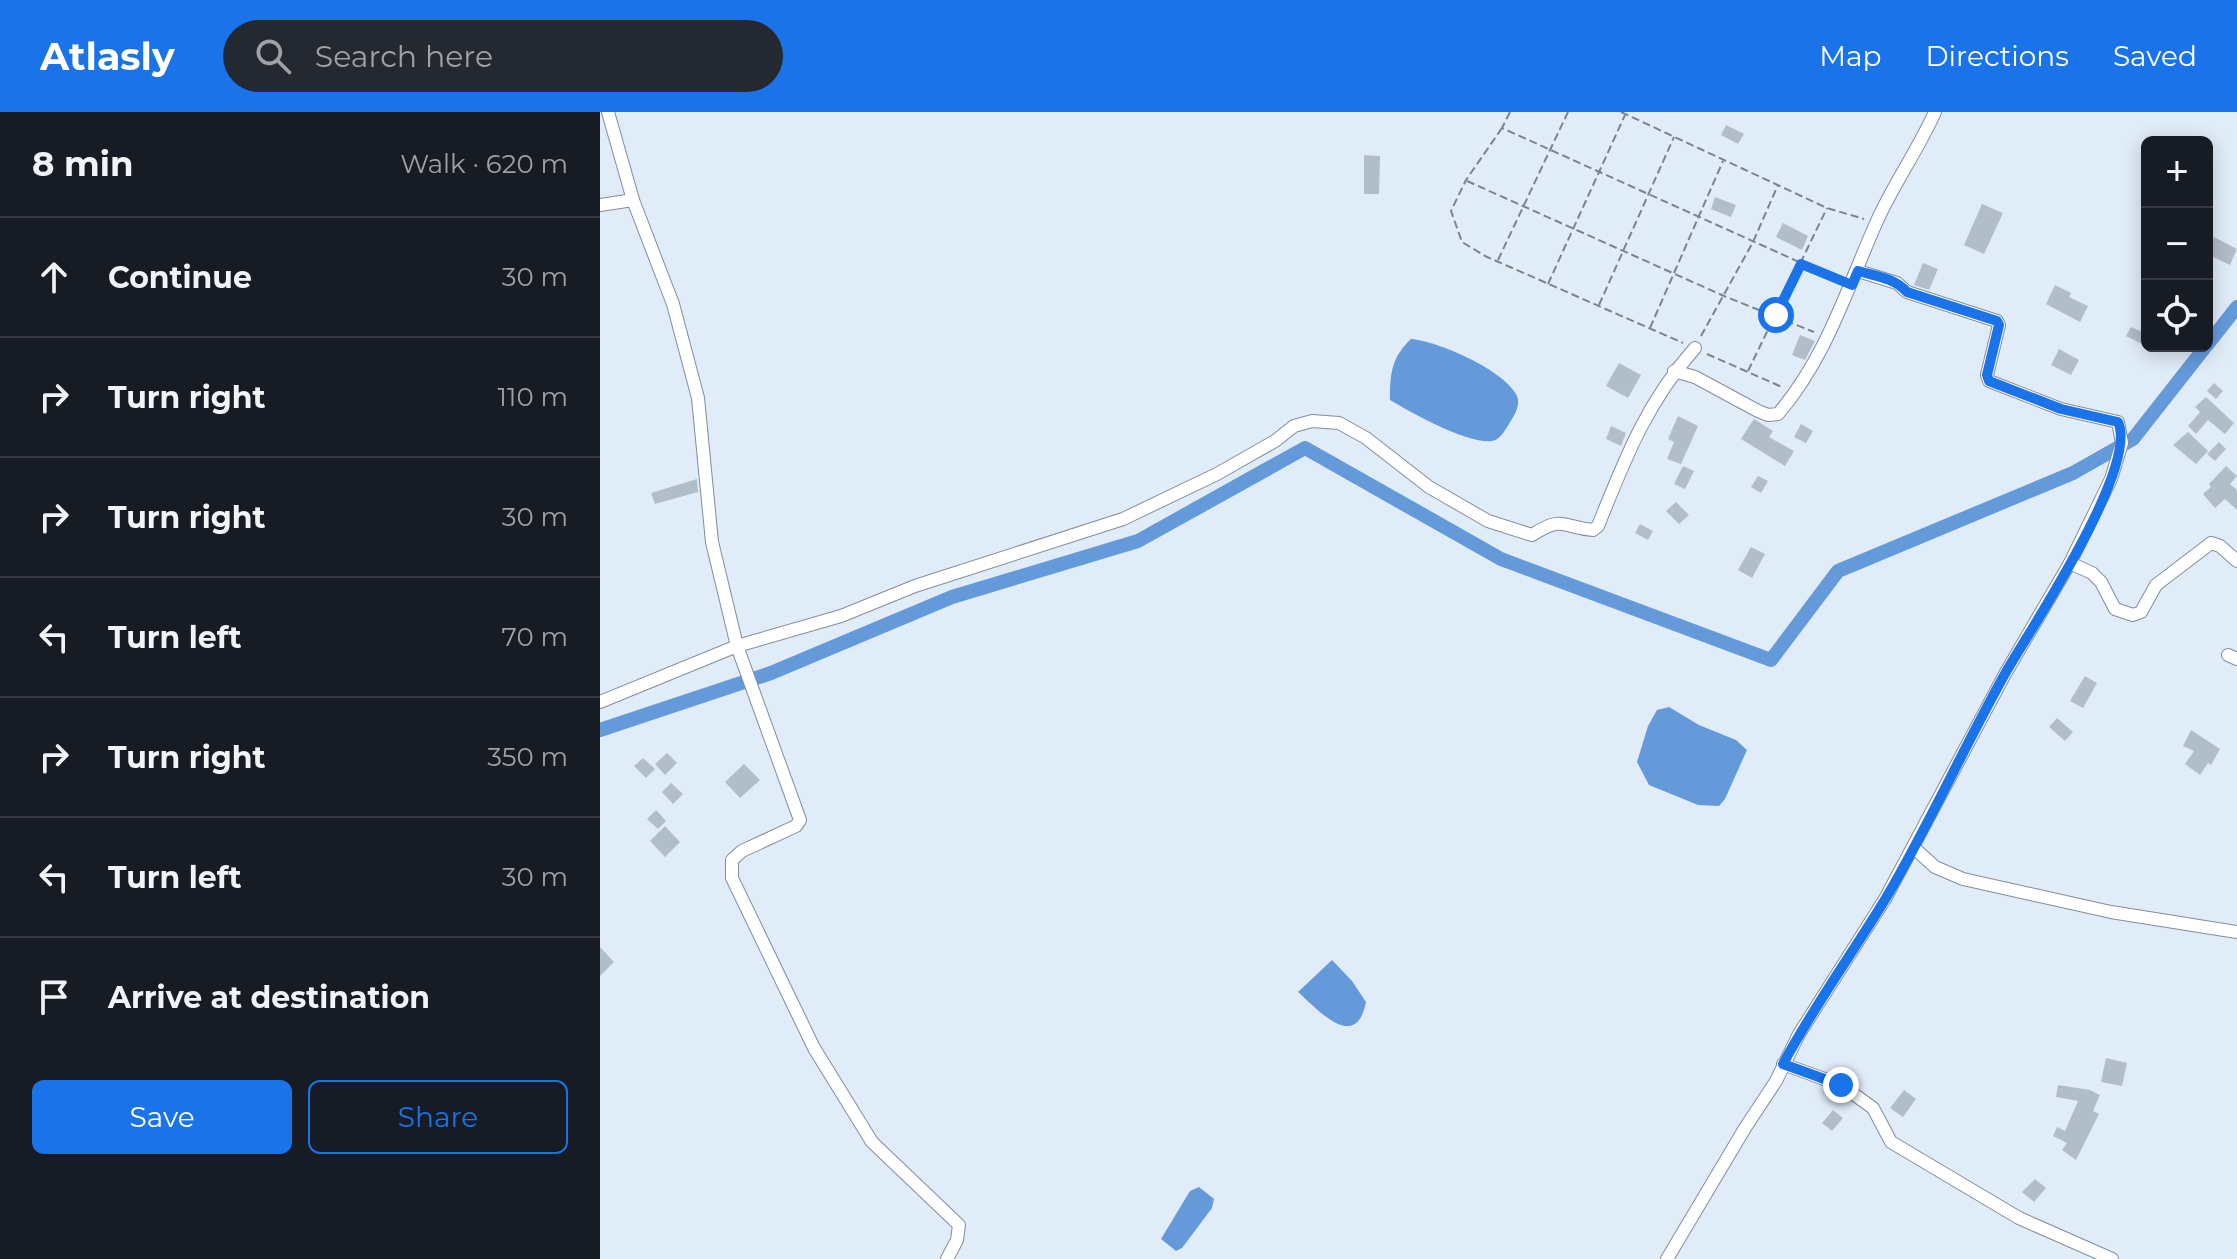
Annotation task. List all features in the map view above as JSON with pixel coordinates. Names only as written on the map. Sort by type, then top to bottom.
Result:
[{"type":"street","points":[[608,112],[633,200],[673,304],[698,398],[712,542],[739,652],[800,820],[796,826],[742,851],[732,860],[732,878],[814,1048],[872,1142],[959,1225],[957,1240],[947,1259]]},
{"type":"street","points":[[1674,371],[1695,377],[1768,415],[1778,414],[1796,392],[1828,338],[1876,222],[1935,112]]},
{"type":"street","points":[[600,205],[633,200]]},
{"type":"street","points":[[1667,1259],[1885,899],[2005,674],[2070,563],[2111,479],[2122,443],[2118,422],[2061,409],[1989,381],[1987,375],[1999,325],[1997,321],[1907,292],[1897,283],[1858,271]]},
{"type":"street","points":[[600,702],[841,616],[915,586],[1123,519],[1217,474],[1275,441],[1294,426],[1312,421],[1339,423],[1366,438],[1429,487],[1488,521],[1511,530],[1532,535],[1551,523],[1559,522],[1593,530],[1598,526],[1645,415],[1674,371],[1695,348]]},
{"type":"street","points":[[2070,563],[2092,573],[2101,582],[2115,609],[2125,615],[2133,615],[2141,612],[2156,585],[2211,543],[2220,546],[2237,561]]},
{"type":"street","points":[[1913,847],[1935,867],[1963,879],[2111,912],[2237,932]]},
{"type":"street","points":[[1783,1064],[1841,1085],[1873,1108],[1891,1142],[2019,1218],[2112,1259]]},
{"type":"path","points":[[1510,112],[1466,180],[1451,211],[1462,242],[1497,262],[1796,392]]},
{"type":"path","points":[[1497,262],[1568,112]]},
{"type":"path","points":[[1621,112],[1827,208],[1876,222]]},
{"type":"path","points":[[1548,284],[1626,114]]},
{"type":"path","points":[[1502,128],[1852,285]]},
{"type":"path","points":[[1598,306],[1674,137]]},
{"type":"path","points":[[1649,329],[1724,159]]},
{"type":"path","points":[[1466,180],[1724,296],[1828,338]]},
{"type":"path","points":[[1695,348],[1753,242],[1778,184]]},
{"type":"path","points":[[1747,372],[1827,208]]},
{"type":"water","points":[[1411,339],[1469,358],[1510,386],[1517,396],[1518,407],[1500,437],[1492,441],[1469,438],[1390,400],[1393,367],[1399,353]]},
{"type":"water","points":[[1669,707],[1699,725],[1736,740],[1747,750],[1719,806],[1698,805],[1649,785],[1637,762],[1648,726],[1657,710]]},
{"type":"water","points":[[1332,960],[1366,1002],[1361,1017],[1354,1024],[1345,1026],[1336,1023],[1298,992]]},
{"type":"water","points":[[1199,1187],[1214,1199],[1212,1208],[1182,1248],[1176,1251],[1161,1239],[1190,1191]]},
{"type":"building","points":[[1726,125],[1744,134],[1738,144],[1721,135]]},
{"type":"building","points":[[1364,155],[1380,156],[1379,194],[1364,194]]},
{"type":"building","points":[[1715,197],[1736,205],[1731,217],[1711,209]]},
{"type":"building","points":[[1982,204],[2003,213],[1984,254],[1964,245]]},
{"type":"building","points":[[1783,223],[1808,236],[1802,250],[1776,237]]},
{"type":"building","points":[[2214,237],[2237,249],[2230,265],[2213,257]]},
{"type":"building","points":[[1923,263],[1938,269],[1929,290],[1914,285]]},
{"type":"building","points":[[2055,285],[2071,293],[2069,297],[2088,306],[2080,322],[2046,304]]},
{"type":"building","points":[[2131,327],[2141,331],[2141,344],[2126,336]]},
{"type":"building","points":[[1800,335],[1815,341],[1805,360],[1792,355]]},
{"type":"building","points":[[2059,349],[2079,360],[2071,375],[2051,365]]},
{"type":"building","points":[[1619,363],[1641,375],[1628,398],[1606,386]]},
{"type":"building","points":[[2214,383],[2223,391],[2216,399],[2207,391]]},
{"type":"building","points":[[2206,397],[2234,423],[2225,434],[2208,420],[2196,434],[2188,426],[2200,412],[2195,407]]},
{"type":"building","points":[[1678,416],[1698,426],[1681,464],[1667,459],[1674,442],[1668,439]]},
{"type":"building","points":[[1754,419],[1773,431],[1769,437],[1794,451],[1785,466],[1741,439]]},
{"type":"building","points":[[1801,424],[1813,431],[1806,443],[1794,437]]},
{"type":"building","points":[[1611,426],[1626,433],[1621,446],[1606,439]]},
{"type":"building","points":[[2188,432],[2208,451],[2196,464],[2173,445]]},
{"type":"building","points":[[2219,442],[2226,449],[2215,461],[2207,454]]},
{"type":"building","points":[[1683,466],[1694,471],[1685,489],[1674,484]]},
{"type":"building","points":[[2226,466],[2237,476],[2230,484],[2237,490],[2237,510],[2225,499],[2215,508],[2203,494]]},
{"type":"building","points":[[1758,476],[1768,481],[1761,493],[1751,487]]},
{"type":"building","points":[[697,479],[698,492],[655,504],[651,493]]},
{"type":"building","points":[[1676,502],[1689,515],[1679,524],[1666,511]]},
{"type":"building","points":[[1640,524],[1653,531],[1648,540],[1635,533]]},
{"type":"building","points":[[1751,547],[1765,554],[1752,578],[1738,570]]},
{"type":"building","points":[[2085,676],[2097,683],[2083,708],[2070,701]]},
{"type":"building","points":[[2057,718],[2073,732],[2065,741],[2049,727]]},
{"type":"building","points":[[2191,730],[2220,749],[2211,765],[2208,763],[2200,775],[2185,764],[2194,751],[2183,746]]},
{"type":"building","points":[[667,753],[677,763],[665,775],[655,764]]},
{"type":"building","points":[[643,758],[655,769],[646,778],[634,766]]},
{"type":"building","points":[[744,764],[760,780],[740,798],[725,782]]},
{"type":"building","points":[[671,783],[683,794],[673,804],[662,792]]},
{"type":"building","points":[[656,810],[666,821],[658,829],[647,819]]},
{"type":"building","points":[[665,826],[680,842],[665,857],[650,841]]},
{"type":"building","points":[[600,947],[614,962],[600,976]]},
{"type":"building","points":[[2106,1058],[2127,1063],[2122,1086],[2101,1082]]},
{"type":"building","points":[[2058,1085],[2090,1090],[2100,1095],[2093,1111],[2099,1114],[2076,1160],[2062,1150],[2067,1143],[2053,1136],[2057,1127],[2065,1131],[2078,1101],[2056,1097]]},
{"type":"building","points":[[1904,1090],[1916,1099],[1903,1117],[1890,1108]]},
{"type":"building","points":[[1833,1110],[1843,1118],[1832,1131],[1822,1123]]},
{"type":"building","points":[[2035,1179],[2046,1188],[2034,1202],[2022,1192]]},
{"type":"waterway","points":[[2213,337],[2237,307]]},
{"type":"waterway","points":[[600,730],[771,673],[952,597],[1138,541],[1305,448],[1501,559],[1771,660],[1838,571],[2073,473],[2133,439],[2201,352]]},
{"type":"route","points":[[1776,315],[1801,264],[1852,285],[1858,271],[1884,278],[1897,283],[1907,292],[1997,321],[1999,325],[1987,375],[1989,381],[2061,409],[2118,422],[2122,435],[2101,504],[2070,563],[2005,674],[1885,899],[1783,1064],[1841,1085]]}]
